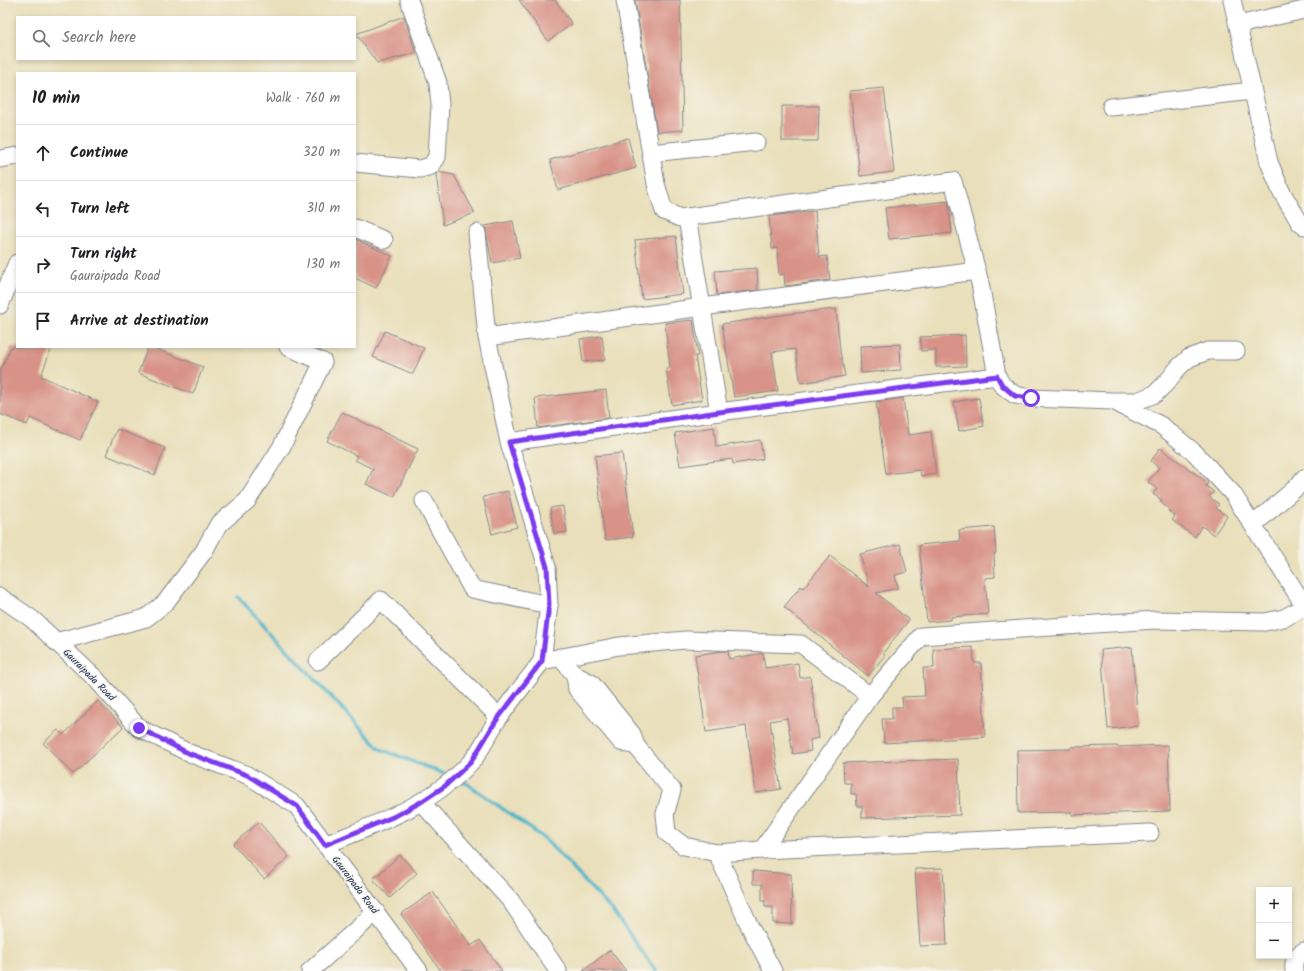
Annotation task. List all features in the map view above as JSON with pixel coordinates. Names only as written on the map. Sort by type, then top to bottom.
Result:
[{"type":"street","points":[[356,163],[420,169],[431,166],[437,157],[440,105],[438,83],[409,0]]},
{"type":"street","points":[[626,0],[656,184],[664,211],[680,218],[953,181],[977,272],[997,376],[1002,385],[1015,396],[1031,398],[1137,401],[1155,394],[1189,358],[1208,351],[1236,351]]},
{"type":"street","points":[[1232,0],[1269,162],[1281,191],[1300,223],[1304,226]]},
{"type":"street","points":[[1238,25],[1304,10]]},
{"type":"street","points":[[1111,107],[1252,91]]},
{"type":"street","points":[[651,154],[756,142]]},
{"type":"street","points":[[0,159],[16,156]]},
{"type":"street","points":[[687,217],[719,412]]},
{"type":"street","points":[[356,228],[384,240]]},
{"type":"street","points":[[325,845],[395,816],[421,802],[445,786],[471,762],[499,717],[542,661],[549,605],[547,567],[509,442],[487,337],[477,233]]},
{"type":"street","points":[[0,305],[16,265]]},
{"type":"street","points":[[487,337],[702,307],[977,272]]},
{"type":"street","points":[[56,642],[146,618],[165,603],[174,592],[204,551],[218,525],[247,501],[282,446],[323,362],[290,348]]},
{"type":"street","points":[[509,442],[719,412],[997,376]]},
{"type":"street","points":[[762,850],[870,696],[921,636],[1155,620],[1266,622],[1284,618],[1304,606],[1233,494],[1195,453],[1162,426],[1113,401]]},
{"type":"street","points":[[1253,525],[1298,486],[1304,478]]},
{"type":"street","points":[[424,501],[472,589],[549,605]]},
{"type":"street","name":"Gauraipada Road","points":[[0,598],[32,619],[96,679],[139,728],[188,753],[247,775],[297,806],[419,971]]},
{"type":"street","points":[[318,661],[382,600],[499,717]]},
{"type":"street","points":[[542,661],[619,646],[686,640],[801,644],[870,696]]},
{"type":"street","points":[[560,657],[575,675],[578,689],[621,742],[636,746],[672,790],[665,814],[667,833],[684,846],[717,853],[1150,833]]},
{"type":"street","points":[[421,802],[511,901],[558,971]]},
{"type":"street","points":[[717,853],[750,927],[773,971]]},
{"type":"street","points":[[310,971],[376,912]]},
{"type":"street","points":[[1294,971],[1293,964],[1296,956],[1304,951]]},
{"type":"building","points":[[519,0],[555,0],[572,24],[548,41]]},
{"type":"building","points":[[635,0],[680,0],[683,130],[657,132]]},
{"type":"building","points":[[404,16],[416,53],[377,63],[356,34]]},
{"type":"building","points":[[884,88],[894,172],[860,176],[850,91]]},
{"type":"building","points":[[782,106],[819,106],[818,141],[782,141]]},
{"type":"building","points":[[628,138],[636,168],[558,190],[550,160]]},
{"type":"building","points":[[438,172],[454,175],[475,213],[443,225],[436,174]]},
{"type":"building","points":[[948,201],[952,233],[889,239],[885,208]]},
{"type":"building","points":[[815,211],[819,257],[827,256],[830,280],[785,286],[784,274],[779,275],[777,248],[772,249],[769,216]]},
{"type":"building","points":[[513,221],[520,258],[492,263],[485,226]]},
{"type":"building","points":[[676,236],[683,294],[642,299],[635,240]]},
{"type":"building","points":[[356,239],[392,256],[376,288],[356,278]]},
{"type":"building","points":[[757,268],[758,290],[717,295],[715,271]]},
{"type":"building","points":[[836,309],[840,351],[845,376],[801,383],[795,349],[772,352],[778,391],[734,397],[722,324]]},
{"type":"building","points":[[693,320],[698,356],[695,356],[702,400],[672,405],[666,368],[670,368],[665,323]]},
{"type":"building","points":[[385,331],[424,348],[413,374],[373,357]]},
{"type":"building","points":[[965,335],[966,366],[936,367],[936,350],[921,351],[920,337]]},
{"type":"building","points":[[602,336],[605,360],[583,362],[580,339]]},
{"type":"building","points":[[900,344],[901,370],[861,373],[860,346]]},
{"type":"building","points":[[11,347],[52,348],[41,376],[98,402],[80,440],[30,418],[27,425],[0,414],[0,372]]},
{"type":"building","points":[[148,348],[154,348],[203,367],[193,394],[138,373]]},
{"type":"building","points":[[606,390],[609,418],[538,428],[535,398]]},
{"type":"building","points":[[903,398],[908,435],[931,432],[936,474],[921,476],[920,470],[886,474],[876,402]]},
{"type":"building","points":[[979,398],[984,426],[959,431],[954,402]]},
{"type":"building","points":[[342,412],[418,449],[394,497],[366,484],[373,469],[355,460],[357,456],[327,441]]},
{"type":"building","points":[[714,427],[716,447],[760,440],[763,459],[733,464],[732,459],[680,466],[675,433]]},
{"type":"building","points":[[117,429],[165,448],[155,475],[106,455]]},
{"type":"building","points":[[1160,448],[1208,483],[1206,486],[1214,492],[1209,497],[1219,504],[1216,508],[1227,516],[1214,535],[1202,526],[1195,537],[1172,520],[1175,516],[1160,502],[1162,500],[1153,494],[1157,489],[1148,482],[1159,468],[1151,461]]},
{"type":"building","points":[[622,453],[633,537],[605,540],[595,456]]},
{"type":"building","points":[[508,491],[517,527],[492,534],[483,497]]},
{"type":"building","points":[[563,506],[567,532],[554,534],[550,508]]},
{"type":"building","points":[[994,527],[996,553],[994,554],[995,577],[985,578],[988,614],[951,617],[951,620],[927,622],[919,545],[960,541],[959,530]]},
{"type":"building","points":[[900,544],[907,572],[895,575],[898,588],[876,593],[909,620],[883,653],[885,655],[868,676],[784,607],[801,586],[803,588],[830,556],[869,587],[860,554]]},
{"type":"building","points":[[973,647],[974,663],[981,663],[985,737],[884,743],[882,719],[892,719],[892,707],[903,707],[902,697],[925,696],[923,668],[934,668],[933,649]]},
{"type":"building","points":[[1132,647],[1138,726],[1108,729],[1101,650]]},
{"type":"building","points":[[728,651],[729,659],[763,653],[765,668],[798,663],[800,678],[810,676],[819,738],[810,740],[811,751],[793,754],[787,718],[770,721],[781,789],[756,793],[746,726],[706,732],[695,655]]},
{"type":"building","points":[[98,701],[123,727],[73,774],[43,743],[58,730],[63,735]]},
{"type":"building","points":[[1168,745],[1170,811],[1072,815],[1072,812],[1018,813],[1017,750],[1071,749],[1071,747]]},
{"type":"building","points":[[958,759],[960,815],[862,818],[862,806],[857,806],[856,794],[851,794],[851,783],[844,783],[843,763]]},
{"type":"building","points":[[259,822],[289,857],[264,879],[233,844]]},
{"type":"building","points":[[400,855],[417,873],[390,898],[373,879]]},
{"type":"building","points":[[943,868],[947,945],[920,946],[915,869]]},
{"type":"building","points":[[753,871],[791,874],[792,924],[773,923],[773,907],[765,907],[765,901],[762,901],[762,884],[753,884]]},
{"type":"building","points":[[433,892],[471,946],[480,940],[502,971],[441,971],[401,914]]},
{"type":"building","points":[[610,950],[626,971],[583,971]]},
{"type":"waterway","points":[[238,597],[380,749],[450,776]]},
{"type":"waterway","points":[[459,780],[468,784],[545,839],[612,910],[656,971]]},
{"type":"route","points":[[139,728],[188,753],[247,775],[297,806],[325,845],[395,816],[421,802],[445,786],[471,762],[496,721],[542,661],[549,605],[547,567],[509,442],[719,412],[997,376],[1002,385],[1015,396],[1031,398]]}]
